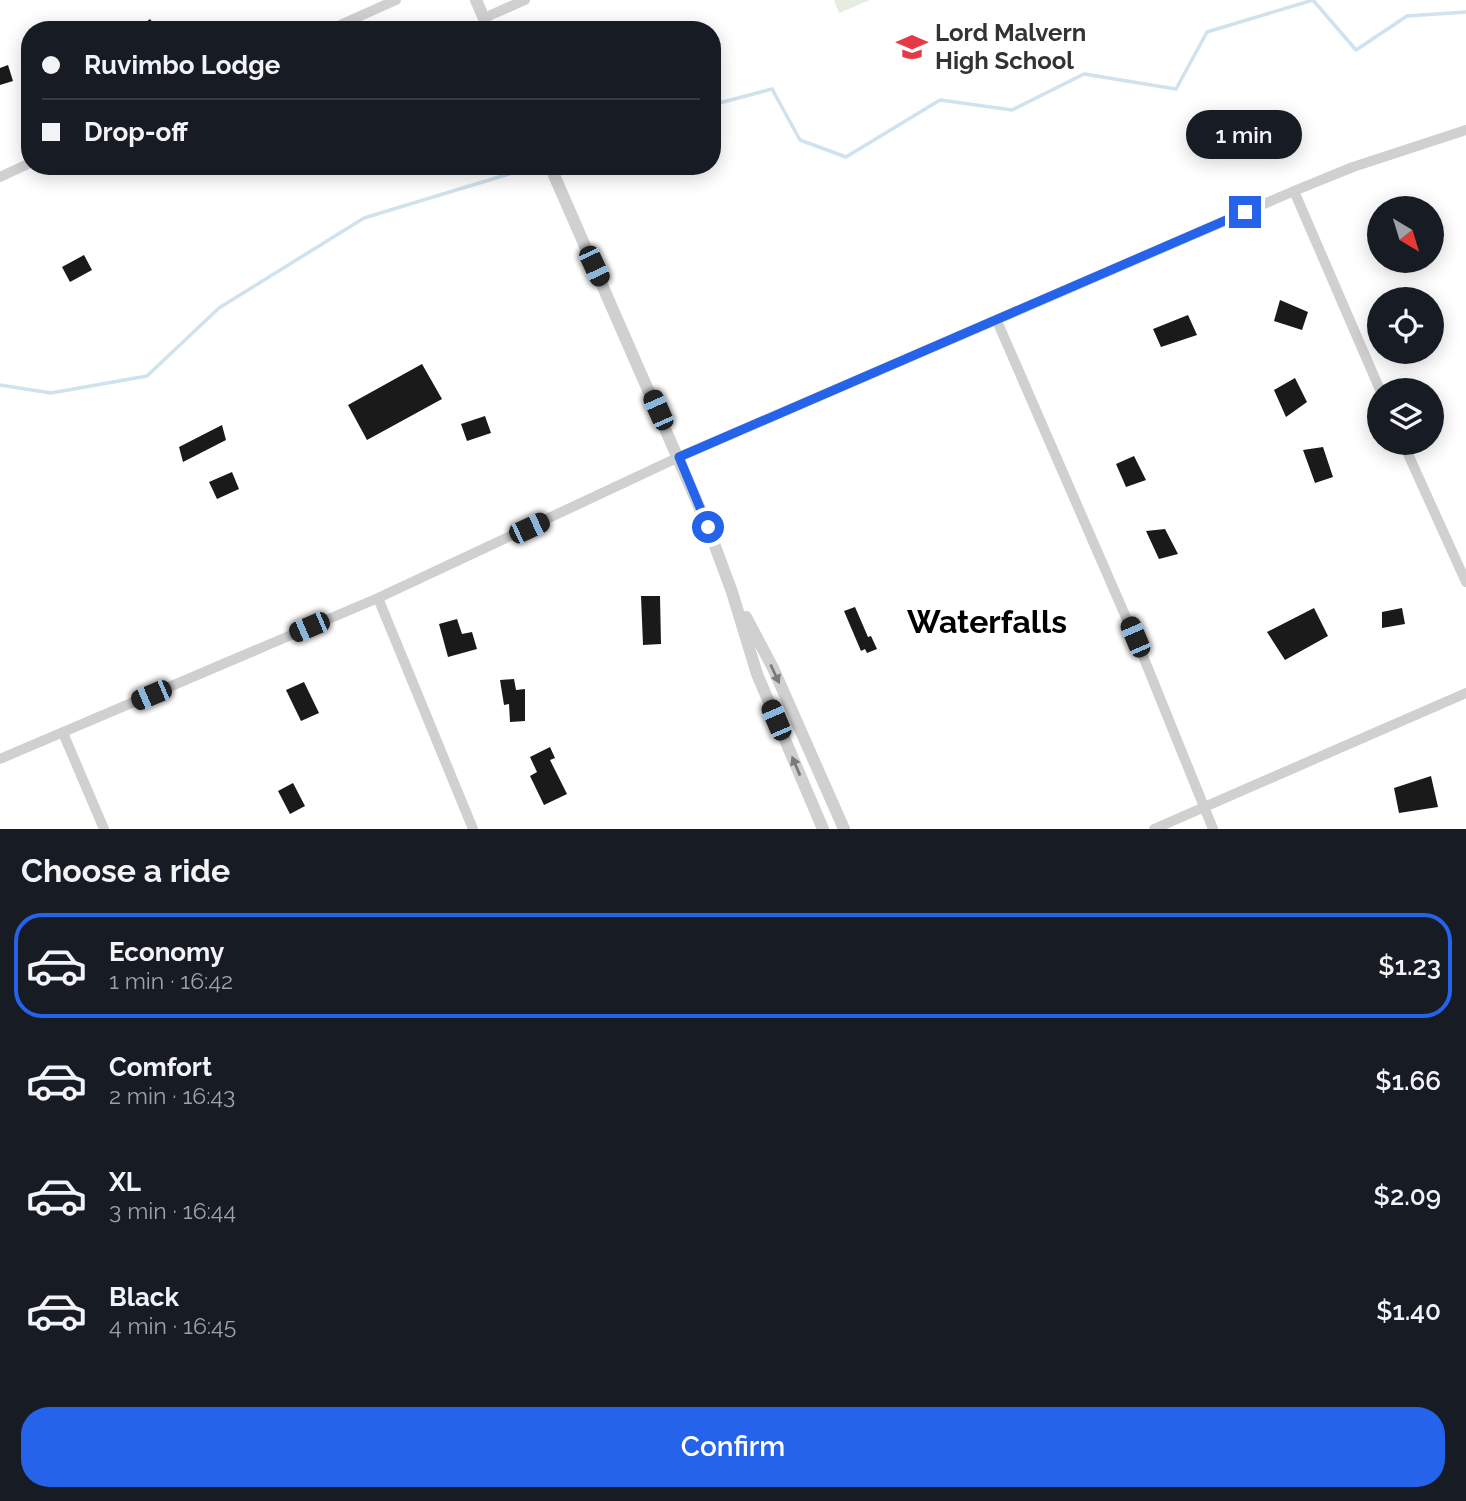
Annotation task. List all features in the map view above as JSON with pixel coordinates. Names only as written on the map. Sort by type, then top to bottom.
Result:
[{"type":"street","points":[[349,21],[396,0]]},
{"type":"street","points":[[476,0],[486,21]]},
{"type":"street","points":[[492,21],[525,0]]},
{"type":"street","points":[[0,759],[378,598],[679,457],[1294,191],[1353,167],[1466,130]]},
{"type":"street","points":[[0,177],[21,167]]},
{"type":"street","points":[[554,175],[679,457],[732,592],[757,674],[823,829]]},
{"type":"street","points":[[1294,191],[1375,378]]},
{"type":"street","points":[[997,321],[1145,661],[1213,829]]},
{"type":"street","points":[[1408,455],[1466,582]]},
{"type":"street","points":[[732,592],[773,668],[844,829]]},
{"type":"street","points":[[378,598],[473,829]]},
{"type":"street","points":[[1154,829],[1466,693]]},
{"type":"street","points":[[63,733],[104,829]]},
{"type":"shaded area","points":[[834,0],[870,0],[839,13]]},
{"type":"building","points":[[8,65],[13,81],[0,85],[0,68]]},
{"type":"building","points":[[84,255],[92,270],[70,282],[62,267]]},
{"type":"building","points":[[1280,300],[1308,312],[1302,330],[1274,321]]},
{"type":"building","points":[[1188,315],[1197,335],[1161,347],[1153,329]]},
{"type":"building","points":[[422,364],[442,399],[367,440],[348,405]]},
{"type":"building","points":[[1295,378],[1307,402],[1286,417],[1274,390]]},
{"type":"building","points":[[485,416],[491,433],[467,441],[461,424]]},
{"type":"building","points":[[222,425],[226,440],[183,462],[179,447]]},
{"type":"building","points":[[1323,447],[1333,477],[1315,483],[1303,450]]},
{"type":"building","points":[[1134,456],[1146,480],[1126,487],[1116,464]]},
{"type":"building","points":[[232,472],[239,489],[217,499],[209,482]]},
{"type":"building","points":[[1165,529],[1178,554],[1159,559],[1146,531]]},
{"type":"building","points":[[641,596],[660,596],[661,644],[643,645]]},
{"type":"building","points":[[855,607],[868,637],[871,636],[877,649],[867,653],[865,649],[861,651],[844,611]]},
{"type":"building","points":[[1314,608],[1328,636],[1285,660],[1267,632]]},
{"type":"building","points":[[1402,608],[1405,624],[1382,628],[1382,612]]},
{"type":"building","points":[[457,619],[462,634],[472,632],[477,649],[448,657],[439,624]]},
{"type":"building","points":[[514,679],[516,690],[525,689],[525,721],[510,722],[509,704],[504,705],[500,680]]},
{"type":"building","points":[[304,682],[319,713],[301,721],[286,690]]},
{"type":"building","points":[[550,747],[555,758],[550,760],[567,794],[544,805],[530,776],[537,772],[530,757]]},
{"type":"building","points":[[1431,776],[1438,807],[1399,813],[1394,788]]},
{"type":"building","points":[[293,783],[305,806],[290,814],[278,791]]},
{"type":"waterway","points":[[721,103],[772,89],[800,140],[846,157],[940,100],[1012,110],[1084,74],[1176,89],[1207,32],[1313,0],[1356,50],[1407,16],[1466,12]]},
{"type":"waterway","points":[[0,385],[51,393],[147,376],[219,308],[364,218],[506,175]]},
{"type":"place","name":"Lord Malvern High School","points":[[912,47]]},
{"type":"district","name":"Waterfalls","points":[[987,622]]},
{"type":"route","points":[[708,527],[679,457],[1245,212]]}]
